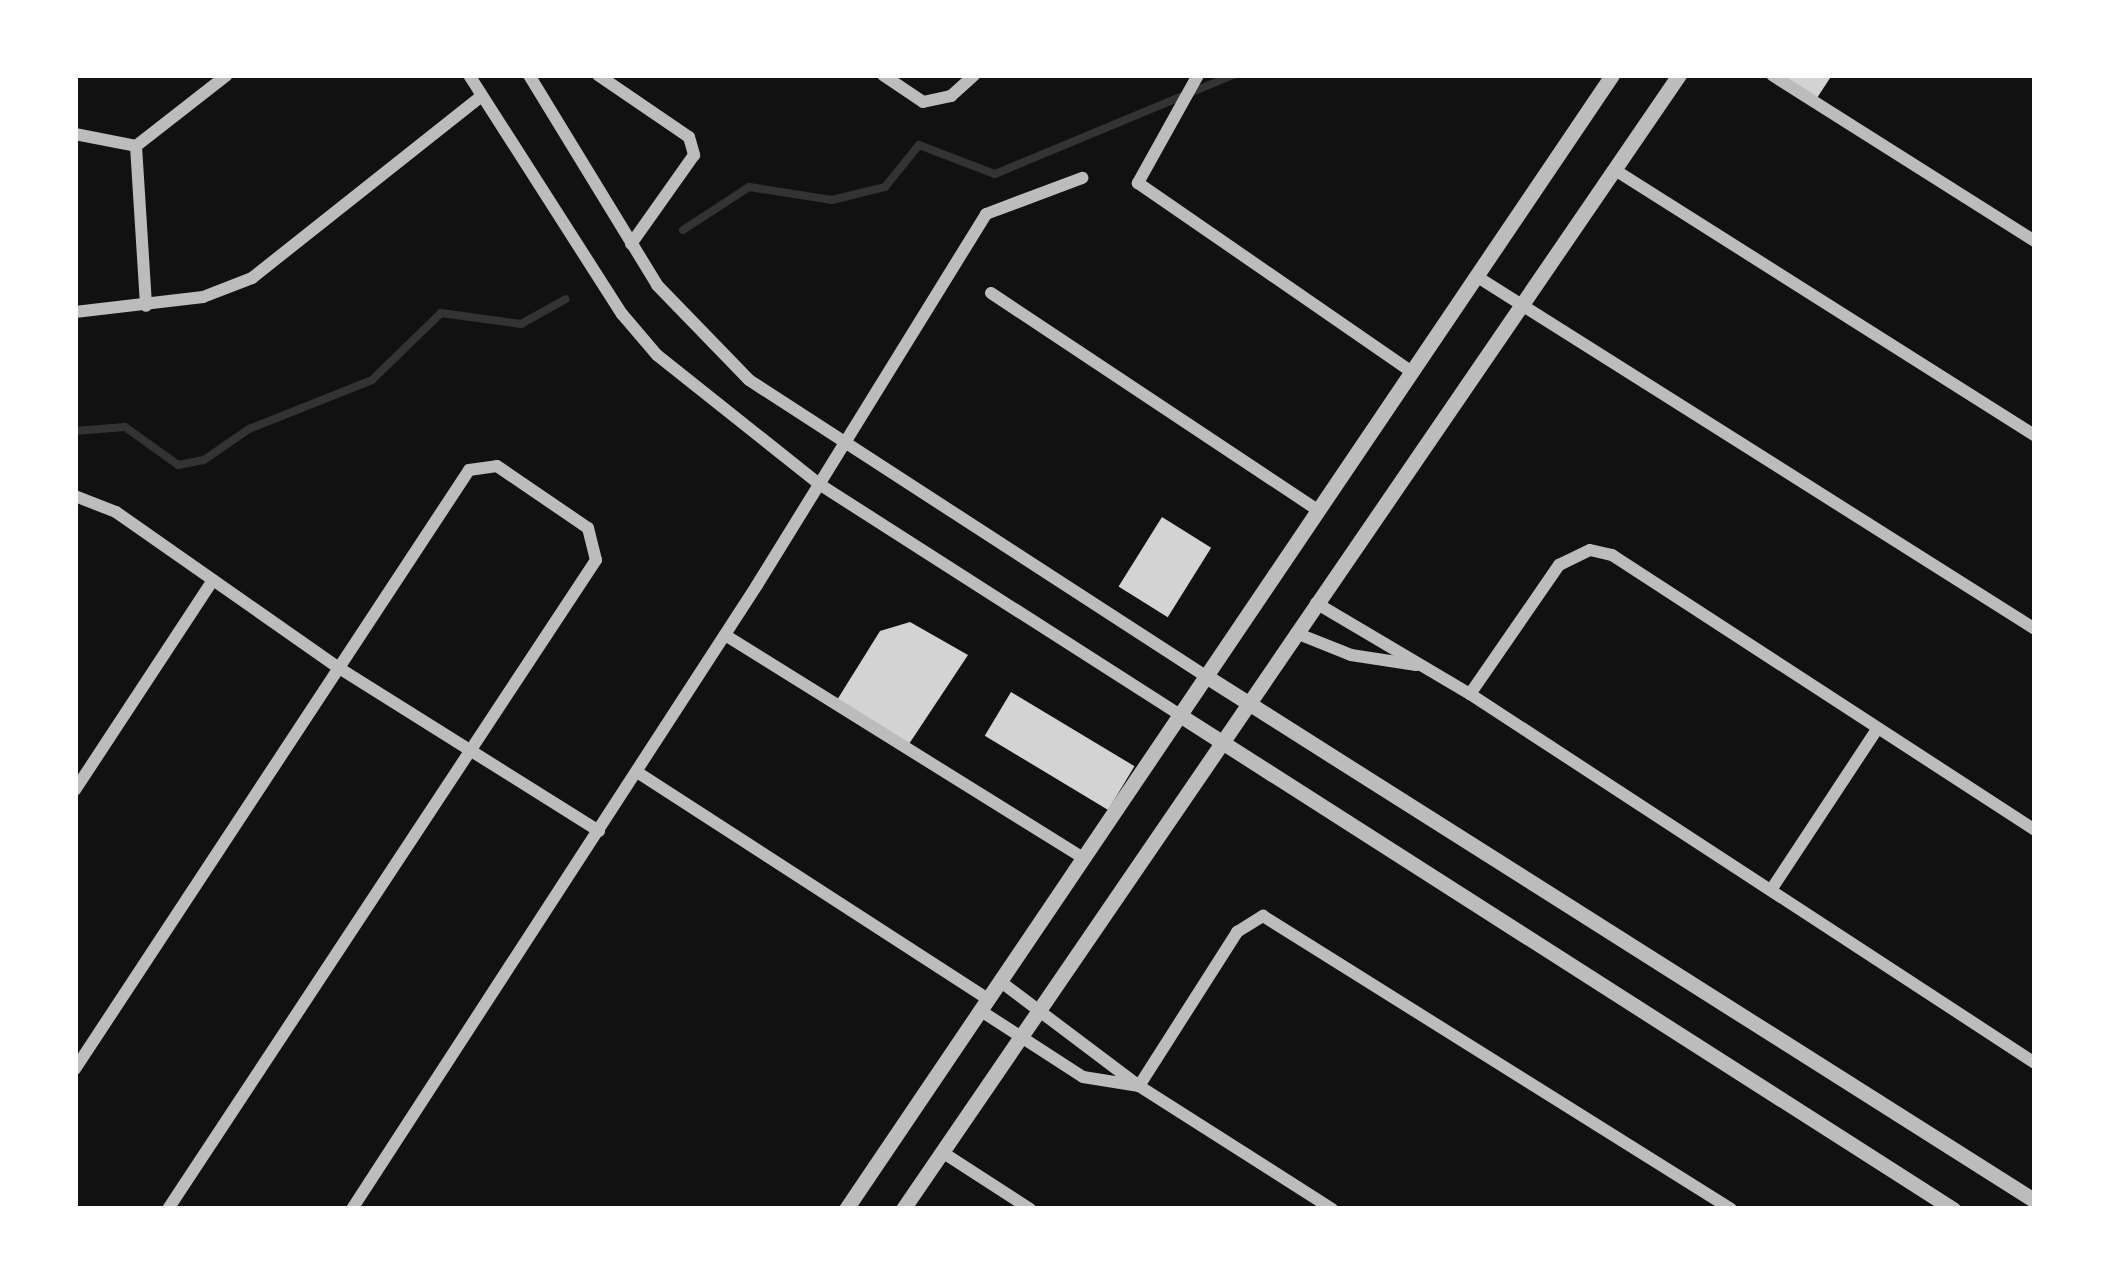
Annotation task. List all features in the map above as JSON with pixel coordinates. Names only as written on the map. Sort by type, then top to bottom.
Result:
[{"type":"street","points":[[75,134],[136,146],[226,75]]},
{"type":"street","points":[[469,75],[622,314],[657,355],[819,484],[1953,1209]]},
{"type":"street","points":[[529,75],[631,244],[686,323],[749,380],[843,445],[2035,1201]]},
{"type":"street","points":[[598,75],[689,136],[694,154],[631,244]]},
{"type":"street","points":[[883,75],[922,102],[951,96],[974,75]]},
{"type":"street","points":[[847,1209],[1314,508],[1612,75]]},
{"type":"street","points":[[903,1209],[1525,306],[1678,75]]},
{"type":"street","points":[[1772,75],[2035,242]]},
{"type":"street","points":[[1194,81],[1142,163],[1138,183],[1411,371]]},
{"type":"street","points":[[75,312],[146,306],[252,278],[482,96]]},
{"type":"street","points":[[136,146],[146,306]]},
{"type":"street","points":[[1616,170],[2035,436]]},
{"type":"street","points":[[352,1209],[637,772],[986,214],[1082,178]]},
{"type":"street","points":[[1476,276],[2035,629]]},
{"type":"street","points":[[991,293],[1314,508]]},
{"type":"street","points":[[75,1069],[469,470],[496,466],[588,528],[596,560],[168,1209]]},
{"type":"street","points":[[75,496],[116,512],[339,668],[598,831]]},
{"type":"street","points":[[1470,694],[1559,565],[1590,550],[1612,555],[2035,830]]},
{"type":"street","points":[[75,790],[213,580]]},
{"type":"street","points":[[1316,604],[1470,694],[2035,1063]]},
{"type":"street","points":[[1296,633],[1351,655],[1423,666]]},
{"type":"street","points":[[724,635],[1083,858]]},
{"type":"street","points":[[1771,890],[1877,729]]},
{"type":"street","points":[[637,772],[985,1006],[1020,1038],[1083,1077],[1139,1086]]},
{"type":"street","points":[[1139,1086],[1237,932],[1263,916],[1731,1209]]},
{"type":"street","points":[[1001,982],[1139,1086],[1332,1209]]},
{"type":"street","points":[[942,1152],[1030,1209]]},
{"type":"building","points":[[1780,75],[1832,75],[1817,98]]},
{"type":"building","points":[[1162,517],[1211,548],[1168,617],[1119,587]]},
{"type":"building","points":[[910,622],[968,655],[907,747],[837,700],[880,631]]},
{"type":"building","points":[[1011,692],[1134,766],[1108,810],[985,736]]},
{"type":"waterway","points":[[683,230],[749,187],[832,200],[885,187],[919,145],[995,174],[1233,75]]},
{"type":"waterway","points":[[75,431],[125,427],[178,465],[204,460],[249,429],[372,380],[441,313],[521,324],[566,299]]}]
